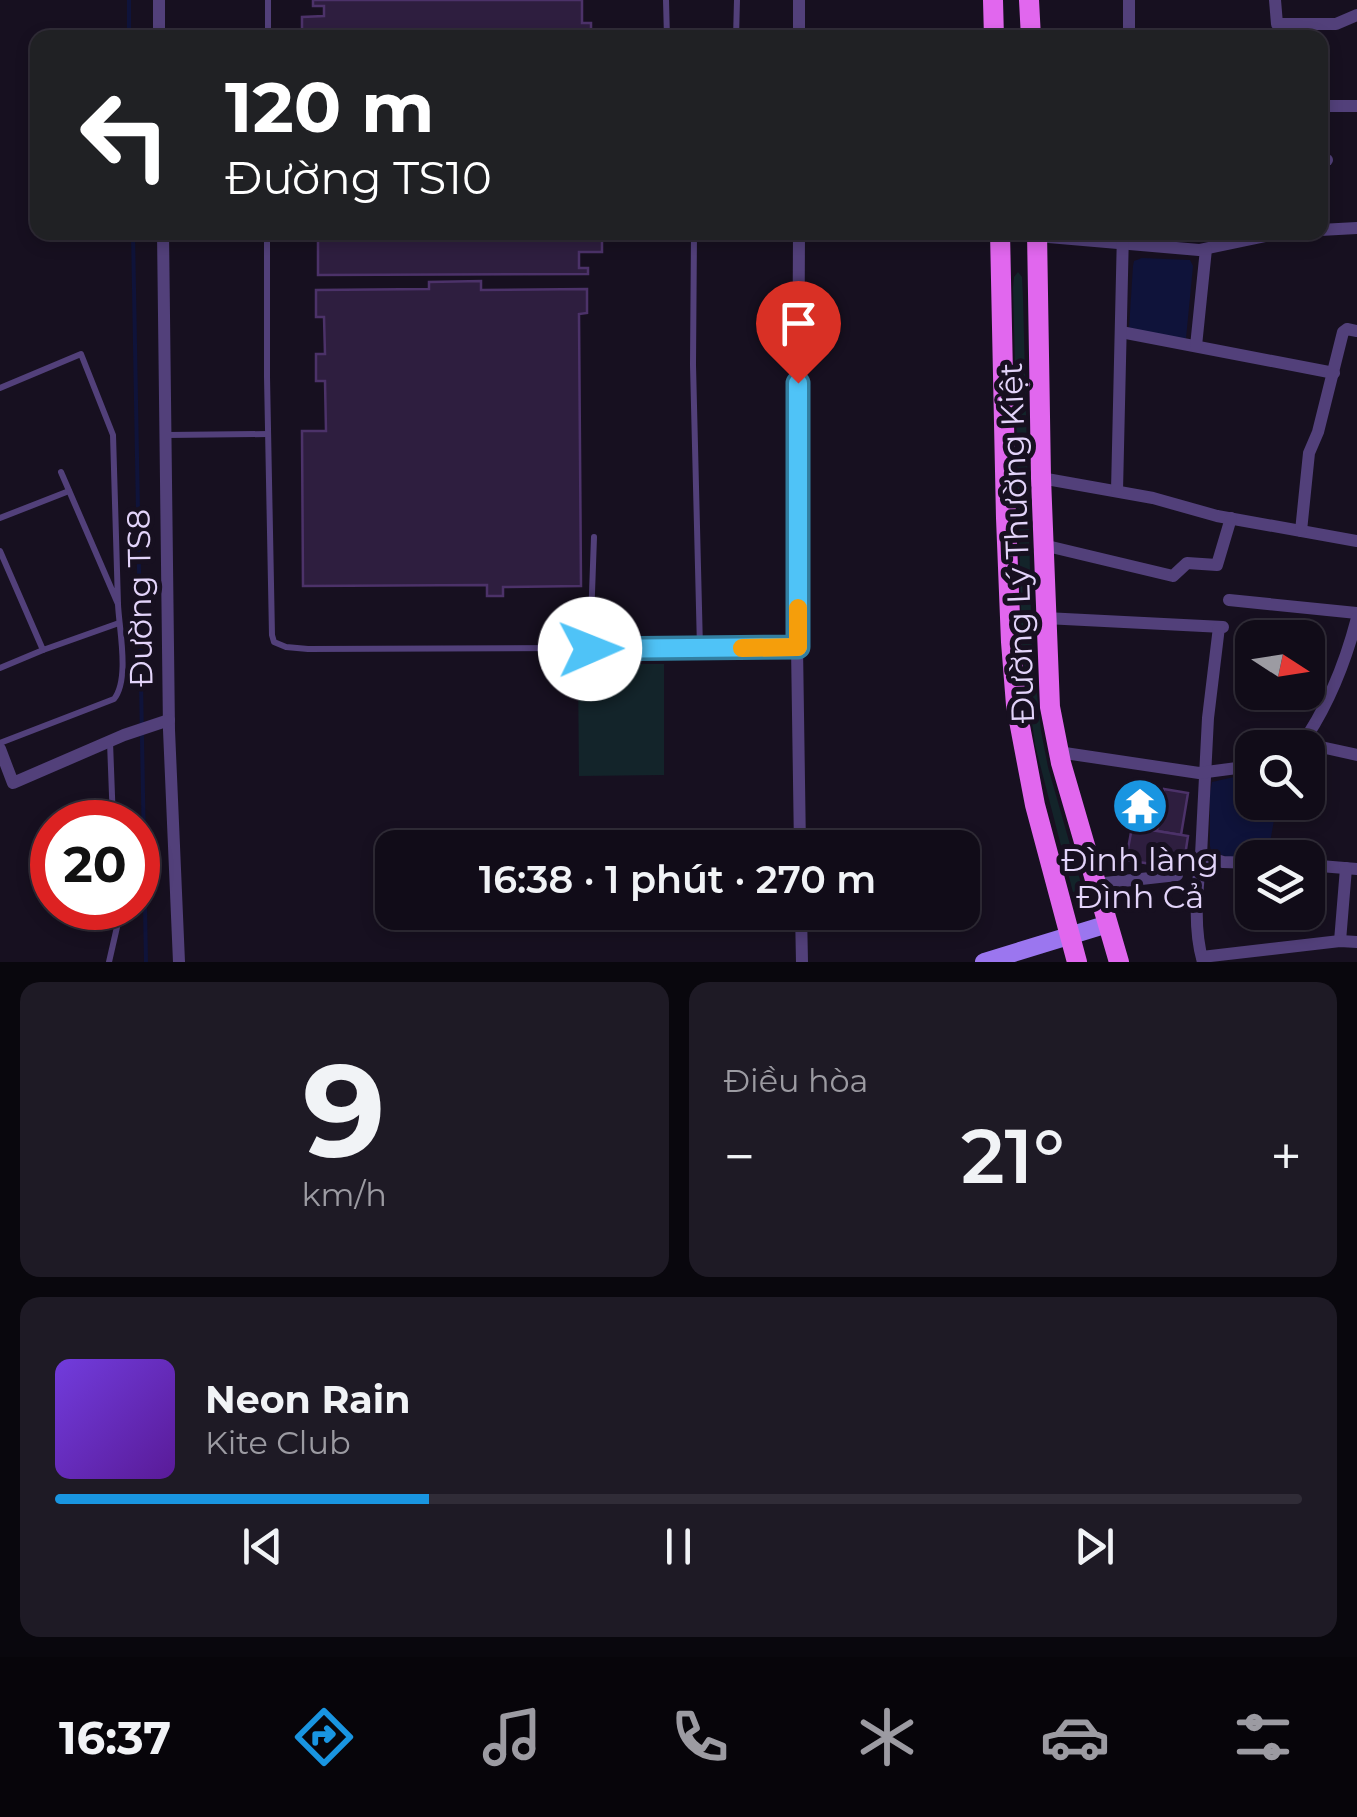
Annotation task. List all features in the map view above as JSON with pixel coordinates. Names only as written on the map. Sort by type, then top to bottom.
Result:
[{"type":"main road","points":[[992,0],[994,30]]},
{"type":"main road","points":[[1029,0],[1031,30]]},
{"type":"main road","points":[[1000,242],[1037,240]]},
{"type":"main road","name":"Đường Lý Thường Kiệt","points":[[1037,240],[1050,707],[1058,752],[1120,962]]},
{"type":"main road","name":"Đường Lý Thường Kiệt","points":[[1000,242],[1010,642],[1017,715],[1035,805],[1077,962]]},
{"type":"street","points":[[158,0],[159,30]]},
{"type":"street","points":[[800,0],[800,30]]},
{"type":"street","points":[[1129,0],[1129,30]]},
{"type":"street","points":[[1276,0],[1277,24],[1336,24],[1357,15]]},
{"type":"street","points":[[1328,106],[1357,106]]},
{"type":"street","points":[[1328,230],[1357,228]]},
{"type":"street","name":"Đường TS8","points":[[162,240],[166,435],[162,722],[178,962]]},
{"type":"street","points":[[799,240],[800,830]]},
{"type":"street","points":[[1118,491],[1123,240]]},
{"type":"street","points":[[1131,240],[1163,248],[1206,249],[1239,240]]},
{"type":"street","points":[[1196,346],[1206,249]]},
{"type":"street","points":[[1301,531],[1310,453],[1343,332],[1357,331]]},
{"type":"street","points":[[1121,332],[1334,373]]},
{"type":"street","points":[[1041,478],[1357,541]]},
{"type":"street","points":[[1043,546],[1174,576],[1187,563],[1217,564],[1231,518]]},
{"type":"street","points":[[1229,600],[1357,615],[1353,652],[1310,730]]},
{"type":"street","points":[[1045,618],[1222,627],[1204,773],[1198,927],[1203,960],[1357,942]]},
{"type":"street","points":[[0,746],[6,785],[162,722]]},
{"type":"street","points":[[1325,749],[1357,755]]},
{"type":"street","points":[[1058,752],[1179,771],[1204,773],[1235,768]]},
{"type":"street","points":[[1201,855],[1235,862]]},
{"type":"street","points":[[1325,867],[1352,869],[1340,941]]},
{"type":"street","points":[[1096,884],[1177,875]]},
{"type":"street","points":[[984,962],[1108,924]]},
{"type":"street","points":[[801,930],[802,962]]},
{"type":"lane","points":[[268,0],[268,30]]},
{"type":"lane","points":[[666,0],[667,30]]},
{"type":"lane","points":[[736,30],[737,0]]},
{"type":"lane","points":[[267,240],[274,642],[308,649],[798,647]]},
{"type":"lane","points":[[694,240],[700,648]]},
{"type":"lane","points":[[0,388],[80,354],[113,436],[122,678],[120,692],[114,699],[0,746]]},
{"type":"lane","points":[[166,435],[268,434]]},
{"type":"lane","points":[[61,472],[118,604]]},
{"type":"lane","points":[[0,518],[69,491]]},
{"type":"lane","points":[[590,649],[594,538]]},
{"type":"lane","points":[[0,551],[43,650]]},
{"type":"lane","points":[[0,668],[119,622]]},
{"type":"lane","points":[[110,741],[112,800]]},
{"type":"lane","points":[[110,962],[116,930]]},
{"type":"shaded area","points":[[1190,260],[1193,266],[1186,338],[1129,329],[1133,266],[1134,261]]},
{"type":"shaded area","points":[[1018,272],[1023,298],[1032,649],[1041,731],[1084,894],[1081,902],[1075,900],[1035,745],[1022,645],[1013,288]]},
{"type":"shaded area","points":[[578,664],[664,664],[664,775],[579,776]]},
{"type":"shaded area","points":[[1235,777],[1235,820],[1274,820],[1270,840],[1235,840],[1235,858],[1211,851],[1212,782]]},
{"type":"building","points":[[313,0],[582,0],[582,23],[591,23],[591,30],[302,30],[302,17],[324,16],[324,6],[313,6]]},
{"type":"building","points":[[318,240],[602,240],[602,252],[579,252],[579,268],[588,268],[588,274],[318,275]]},
{"type":"building","points":[[481,281],[481,290],[587,289],[587,313],[579,314],[581,586],[503,587],[503,596],[487,596],[487,585],[303,586],[302,431],[326,431],[325,381],[316,381],[316,354],[325,354],[324,317],[316,317],[316,290],[429,289],[429,282]]},
{"type":"building","points":[[1164,789],[1188,793],[1181,835],[1157,831],[1159,816],[1143,813],[1145,800],[1162,803]]},
{"type":"building","points":[[1132,827],[1188,836],[1183,869],[1126,860]]},
{"type":"waterway","points":[[129,0],[129,30]]},
{"type":"waterway","points":[[133,240],[146,962]]},
{"type":"slow traffic","points":[[742,648],[798,647],[798,608]]},
{"type":"place","name":"Đình làng Đình Cả","points":[[1140,806]]},
{"type":"route","points":[[590,649],[798,647],[798,383]]}]
